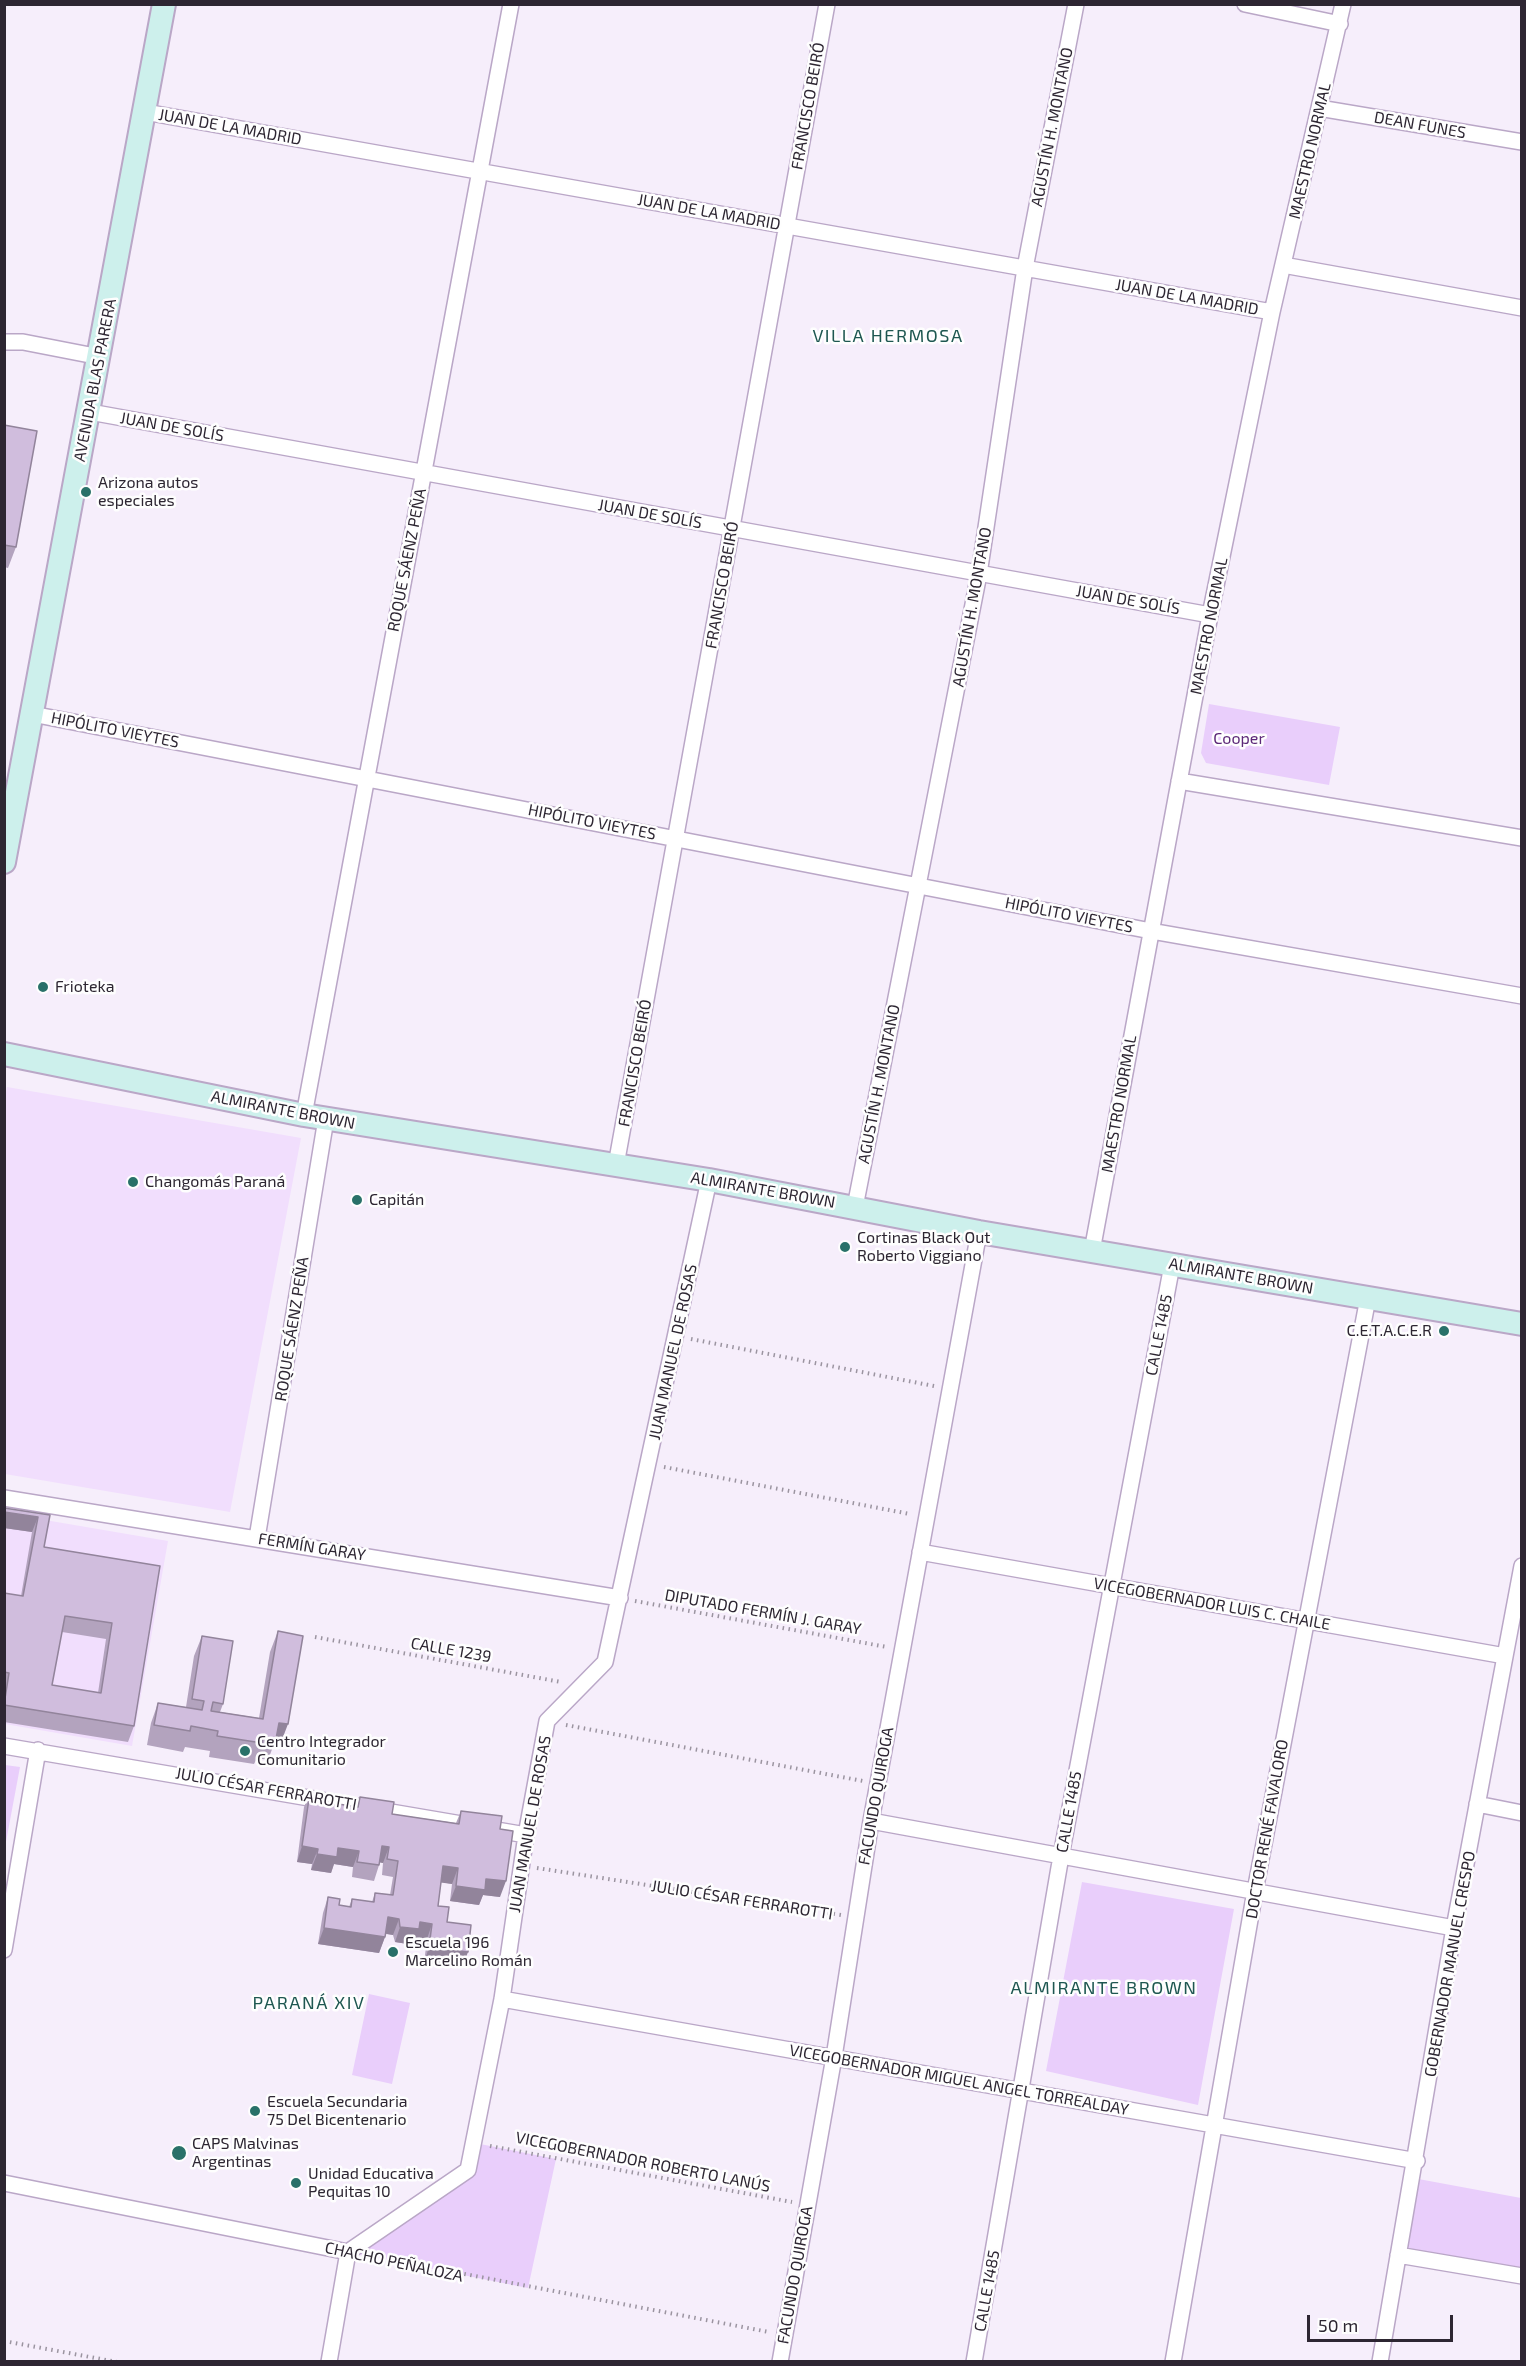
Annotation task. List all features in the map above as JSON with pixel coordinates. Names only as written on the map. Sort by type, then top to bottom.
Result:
[{"type":"main road","name":"AVENIDA BLAS PARERA","points":[[4,862],[90,412],[164,4]]},
{"type":"main road","name":"ALMIRANTE BROWN","points":[[4,1053],[316,1117],[709,1180],[980,1232],[1521,1324]]},
{"type":"street","name":"ROQUE SÁENZ PEÑA","points":[[257,1538],[365,779],[512,4]]},
{"type":"street","name":"FRANCISCO BEIRÓ","points":[[616,1165],[826,4]]},
{"type":"street","name":"AGUSTÍN H. MONTANO","points":[[855,1207],[980,574],[1025,268],[1076,4]]},
{"type":"street","points":[[1245,4],[1340,24]]},
{"type":"street","name":"MAESTRO NORMAL","points":[[1092,1251],[1210,615],[1272,312],[1343,4]]},
{"type":"street","name":"DEAN FUNES","points":[[1319,108],[1521,142]]},
{"type":"street","name":"JUAN DE LA MADRID","points":[[145,112],[1272,312]]},
{"type":"street","points":[[1283,265],[1521,309]]},
{"type":"street","points":[[4,342],[23,342],[100,357]]},
{"type":"street","name":"JUAN DE SOLÍS","points":[[90,412],[1210,615]]},
{"type":"street","name":"HIPÓLITO VIEYTES","points":[[32,714],[1151,931],[1521,996]]},
{"type":"street","points":[[1179,781],[1521,838]]},
{"type":"street","name":"JUAN MANUEL DE ROSAS","points":[[348,2252],[468,2170],[502,1999],[526,1835],[547,1721],[605,1662],[709,1180]]},
{"type":"street","name":"FACUNDO QUIROGA","points":[[780,2361],[834,2057],[871,1821],[980,1232]]},
{"type":"street","name":"CALLE 1485","points":[[975,2361],[1023,2091],[1061,1856],[1172,1265]]},
{"type":"street","name":"DOCTOR RENÉ FAVALORO","points":[[1173,2361],[1255,1891],[1368,1298]]},
{"type":"street","name":"FERMÍN GARAY","points":[[4,1498],[620,1598]]},
{"type":"street","name":"VICEGOBERNADOR LUIS C. CHAILE","points":[[920,1552],[1504,1656]]},
{"type":"street","name":"GOBERNADOR MANUEL CRESPO","points":[[1380,2361],[1521,1566]]},
{"type":"street","name":"JULIO CÉSAR FERRAROTTI","points":[[4,1746],[526,1835]]},
{"type":"street","points":[[4,1950],[38,1750]]},
{"type":"street","points":[[1477,1804],[1521,1813]]},
{"type":"street","points":[[871,1821],[1455,1928]]},
{"type":"street","name":"VICEGOBERNADOR MIGUEL ANGEL TORREALDAY","points":[[502,1999],[1417,2161]]},
{"type":"street","name":"CHACHO PEÑALOZA","points":[[4,2183],[348,2252]]},
{"type":"street","points":[[329,2361],[348,2252]]},
{"type":"street","points":[[1398,2255],[1521,2276]]},
{"type":"path","points":[[676,1336],[950,1389]]},
{"type":"path","points":[[649,1464],[927,1517]]},
{"type":"path","name":"DIPUTADO FERMÍN J. GARAY","points":[[620,1598],[902,1650]]},
{"type":"path","name":"CALLE 1239","points":[[315,1637],[583,1686]]},
{"type":"path","points":[[547,1721],[878,1784]]},
{"type":"path","name":"JULIO CÉSAR FERRAROTTI","points":[[522,1865],[856,1918]]},
{"type":"path","name":"VICEGOBERNADOR ROBERTO LANÚS","points":[[475,2143],[808,2205]]},
{"type":"path","name":"CHACHO PEÑALOZA","points":[[348,2252],[454,2274],[785,2335]]},
{"type":"path","points":[[4,2341],[117,2361]]},
{"type":"shaded area","name":"Changomás Paraná","points":[[7,1087],[301,1138],[230,1512],[5,1474],[4,1102]]},
{"type":"shaded area","points":[[4,1513],[168,1541],[132,1746],[5,1724]]},
{"type":"green space","name":"Cooper","points":[[1209,704],[1340,727],[1329,785],[1206,763],[1201,753]]},
{"type":"green space","points":[[4,1765],[20,1767],[5,1847]]},
{"type":"green space","points":[[1082,1882],[1234,1909],[1198,2105],[1046,2071]]},
{"type":"green space","points":[[369,1994],[410,2003],[392,2084],[352,2075]]},
{"type":"green space","points":[[475,2143],[556,2159],[528,2288],[348,2252],[467,2170]]},
{"type":"green space","points":[[1413,2178],[1521,2198],[1521,2276],[1398,2255]]},
{"type":"building","points":[[4,425],[37,431],[16,547],[4,545]]},
{"type":"building","points":[[4,1508],[50,1515],[44,1547],[160,1566],[134,1726],[4,1705],[9,1673],[4,1672],[4,1593],[23,1596],[38,1517],[4,1512]],"holes":[[[65,1616],[112,1623],[101,1693],[52,1685]]]},
{"type":"building","points":[[278,1631],[303,1636],[288,1724],[279,1723],[276,1739],[263,1737],[262,1743],[217,1736],[218,1731],[191,1726],[190,1731],[154,1725],[158,1703],[202,1710],[204,1701],[192,1699],[202,1636],[233,1641],[223,1704],[213,1702],[211,1711],[263,1719]]},
{"type":"building","points":[[310,1792],[326,1794],[325,1802],[358,1807],[360,1797],[394,1802],[392,1814],[459,1824],[461,1811],[502,1816],[500,1829],[513,1831],[506,1881],[486,1879],[485,1890],[456,1886],[458,1868],[443,1866],[438,1906],[449,1907],[447,1922],[471,1925],[468,1952],[429,1947],[432,1924],[420,1922],[419,1929],[400,1927],[399,1919],[388,1917],[385,1937],[324,1928],[328,1897],[340,1899],[339,1905],[351,1907],[352,1899],[374,1902],[375,1893],[393,1895],[398,1861],[387,1859],[389,1847],[382,1846],[379,1865],[357,1862],[359,1851],[338,1848],[337,1857],[317,1854],[318,1849],[302,1846]]},
{"type":"place","name":"Arizona autos especiales","points":[[86,492]]},
{"type":"place","name":"Frioteka","points":[[43,987]]},
{"type":"place","name":"Changomás Paraná","points":[[133,1182]]},
{"type":"place","name":"Capitán","points":[[357,1200]]},
{"type":"place","name":"Cortinas Black Out Roberto Viggiano","points":[[845,1247]]},
{"type":"place","name":"C.E.T.A.C.E.R","points":[[1444,1331]]},
{"type":"place","name":"Centro Integrador Comunitario","points":[[245,1751]]},
{"type":"place","name":"Escuela 196 Marcelino Román","points":[[393,1952]]},
{"type":"place","name":"Escuela Secundaria 75 Del Bicentenario","points":[[255,2111]]},
{"type":"place","name":"CAPS Malvinas Argentinas","points":[[179,2153]]},
{"type":"place","name":"Unidad Educativa Pequitas 10","points":[[296,2183]]},
{"type":"district","name":"VILLA HERMOSA","points":[[888,336]]},
{"type":"district","name":"ALMIRANTE BROWN","points":[[1104,1988]]},
{"type":"district","name":"PARANÁ XIV","points":[[309,2003]]}]
